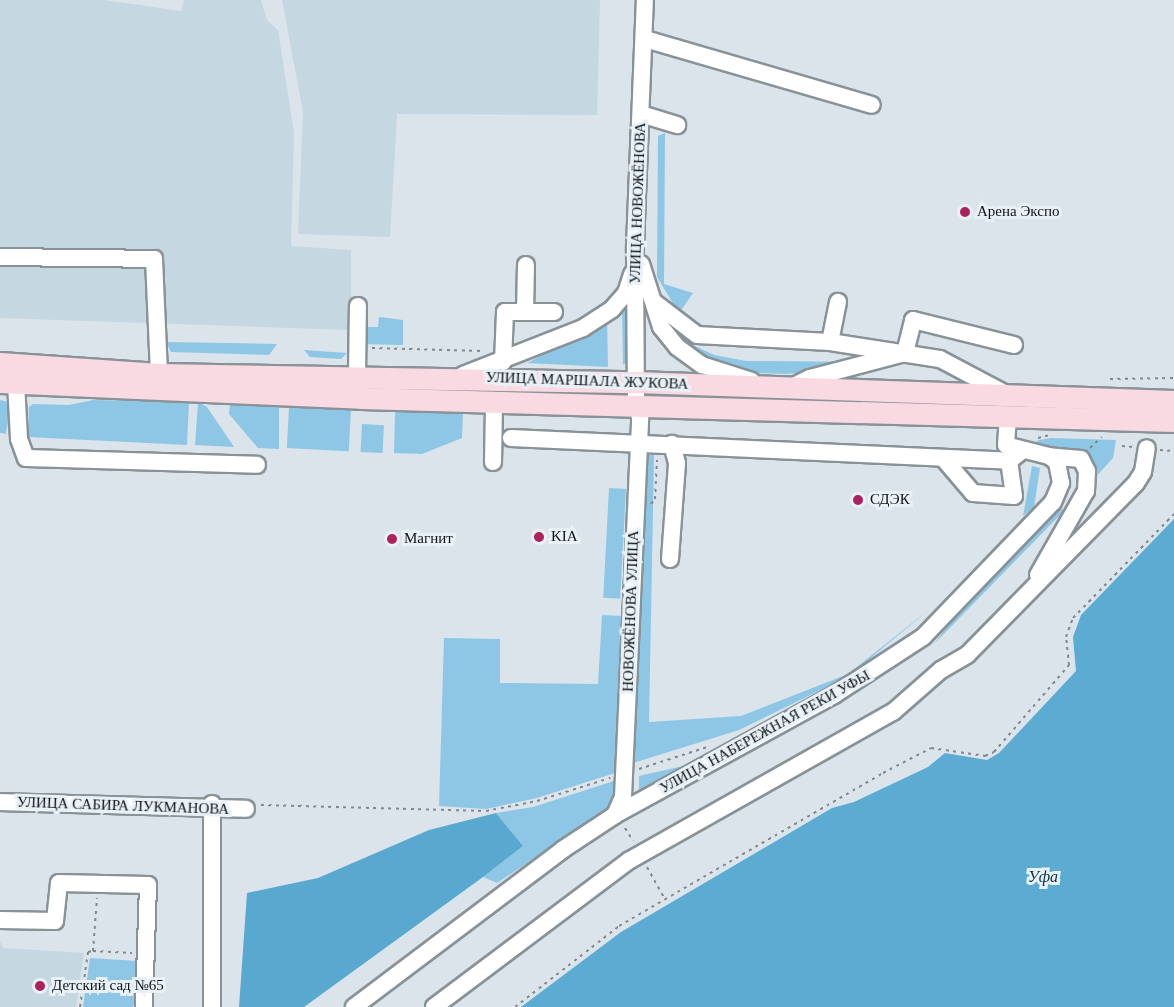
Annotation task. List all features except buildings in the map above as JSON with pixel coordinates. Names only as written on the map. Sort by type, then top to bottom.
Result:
[{"type":"main road","name":"УЛИЦА МАРШАЛА ЖУКОВА","points":[[0,363],[159,374],[357,374],[764,385],[1009,396],[1116,419],[1174,401]]},
{"type":"main road","name":"УЛИЦА МАРШАЛА ЖУКОВА","points":[[8,382],[494,402],[1174,421]]},
{"type":"street","name":"УЛИЦА НОВОЖЁНОВА","points":[[636,405],[635,246],[645,0]]},
{"type":"street","points":[[645,39],[872,105]]},
{"type":"street","points":[[641,114],[677,125]]},
{"type":"street","points":[[635,246],[661,327],[677,347],[702,365],[764,385]]},
{"type":"street","points":[[458,377],[504,357],[553,342],[612,309],[626,293],[635,246]]},
{"type":"street","points":[[0,257],[154,259],[159,374]]},
{"type":"street","points":[[525,312],[526,265]]},
{"type":"street","points":[[654,302],[697,335],[830,342],[940,359],[1009,396]]},
{"type":"street","points":[[830,342],[838,302]]},
{"type":"street","points":[[357,374],[358,306]]},
{"type":"street","points":[[504,357],[505,312],[554,312]]},
{"type":"street","points":[[905,353],[913,320],[1014,345]]},
{"type":"street","points":[[792,387],[810,378],[905,353]]},
{"type":"street","points":[[8,382],[26,458],[257,465]]},
{"type":"street","points":[[493,462],[494,402]]},
{"type":"street","name":"НОВОЖЁНОВА УЛИЦА","points":[[620,822],[640,417],[636,405]]},
{"type":"street","points":[[1008,417],[1006,445],[1049,456],[1081,459],[1087,471],[1086,491],[1026,596]]},
{"type":"street","points":[[511,438],[639,441],[1009,461],[1023,450]]},
{"type":"street","points":[[670,559],[677,463],[672,444]]},
{"type":"street","points":[[434,1007],[630,860],[893,712],[941,670],[968,655],[1136,483],[1143,472],[1147,448]]},
{"type":"street","name":"УЛИЦА НАБЕРЕЖНАЯ РЕКИ УФЫ","points":[[354,1007],[562,850],[620,822],[834,695],[922,637],[1053,502],[1061,483],[1057,462],[1049,456]]},
{"type":"street","points":[[943,458],[973,494],[1014,496],[1009,461]]},
{"type":"street","name":"УЛИЦА САБИРА ЛУКМАНОВА","points":[[0,802],[253,807]]},
{"type":"street","points":[[212,806],[212,1007]]},
{"type":"street","points":[[0,920],[55,921],[58,883],[148,885],[144,1007]]},
{"type":"path","points":[[357,348],[504,357]]},
{"type":"path","points":[[1110,379],[1174,378]]},
{"type":"path","points":[[1092,436],[1116,419]]},
{"type":"path","points":[[1023,450],[1033,440],[1052,435]]},
{"type":"path","points":[[514,1007],[619,926],[664,898],[931,748],[985,756],[994,752],[1069,665],[1066,637],[1072,618],[1174,514]]},
{"type":"path","points":[[253,807],[486,811],[537,801],[710,746]]},
{"type":"path","points":[[620,822],[634,843]]},
{"type":"path","points":[[642,858],[664,898]]},
{"type":"path","points":[[93,951],[98,883]]},
{"type":"path","points":[[80,1007],[88,952],[145,954]]},
{"type":"shaded area","points":[[0,0],[104,0],[181,11],[184,0],[261,0],[267,20],[278,30],[294,133],[291,246],[351,250],[351,330],[0,318]]},
{"type":"shaded area","points":[[282,0],[600,0],[597,115],[397,114],[390,237],[298,234],[303,112]]},
{"type":"shaded area","points":[[665,133],[664,284],[693,293],[682,309],[677,310],[657,277],[658,136]]},
{"type":"shaded area","points":[[631,301],[631,358],[623,365],[622,309]]},
{"type":"shaded area","points":[[607,315],[608,367],[527,363],[582,334]]},
{"type":"shaded area","points":[[379,317],[403,320],[403,345],[359,344],[365,327],[378,327]]},
{"type":"shaded area","points":[[666,317],[695,346],[714,355],[746,361],[875,362],[875,368],[784,374],[738,372],[703,362],[678,343]]},
{"type":"shaded area","points":[[166,342],[277,344],[269,355],[171,352]]},
{"type":"shaded area","points":[[304,350],[347,353],[341,359],[310,357]]},
{"type":"shaded area","points":[[0,400],[13,403],[5,434],[0,433]]},
{"type":"shaded area","points":[[93,400],[189,402],[187,445],[28,437],[29,407],[33,404],[69,405]]},
{"type":"shaded area","points":[[198,402],[207,407],[234,447],[195,445]]},
{"type":"shaded area","points":[[230,403],[279,405],[279,449],[258,448],[229,414]]},
{"type":"shaded area","points":[[289,407],[351,410],[349,451],[287,448]]},
{"type":"shaded area","points":[[395,412],[463,413],[462,438],[422,454],[394,453]]},
{"type":"shaded area","points":[[362,424],[384,425],[383,453],[361,452]]},
{"type":"shaded area","points":[[1051,438],[1116,440],[1113,458],[1091,482],[1091,467],[1029,447],[1039,440]]},
{"type":"shaded area","points":[[642,455],[654,455],[649,722],[741,716],[848,674],[931,608],[849,676],[739,730],[630,764]]},
{"type":"shaded area","points":[[1032,466],[1040,468],[1034,507],[1023,516]]},
{"type":"shaded area","points":[[609,488],[626,489],[620,599],[603,598]]},
{"type":"shaded area","points":[[1057,508],[1065,510],[933,645],[954,618]]},
{"type":"shaded area","points":[[602,615],[622,616],[618,772],[537,798],[486,809],[439,806],[444,638],[500,639],[500,683],[598,684]]},
{"type":"shaded area","points":[[705,761],[639,792],[639,776]]},
{"type":"shaded area","points":[[617,780],[616,800],[609,808],[497,883],[483,877],[523,846],[496,813],[533,807]]},
{"type":"shaded area","points":[[496,813],[523,846],[483,877],[304,1007],[239,1007],[247,893],[318,878],[429,830]]},
{"type":"shaded area","name":"Детский сад №65","points":[[0,941],[3,948],[84,953],[76,1007],[0,1007]]},
{"type":"shaded area","points":[[90,958],[137,961],[137,1003],[132,1007],[83,1007]]},
{"type":"water","name":"Уфа","points":[[1174,519],[1174,1007],[521,1007],[621,932],[832,808],[854,802],[928,767],[945,753],[987,760],[999,753],[1076,671],[1073,637],[1081,615]]},
{"type":"place","name":"Арена Экспо","points":[[965,212]]},
{"type":"place","name":"СДЭК","points":[[858,500]]},
{"type":"place","name":"KIA","points":[[539,537]]},
{"type":"place","name":"Магнит","points":[[392,539]]},
{"type":"place","name":"Детский сад №65","points":[[40,986]]}]
